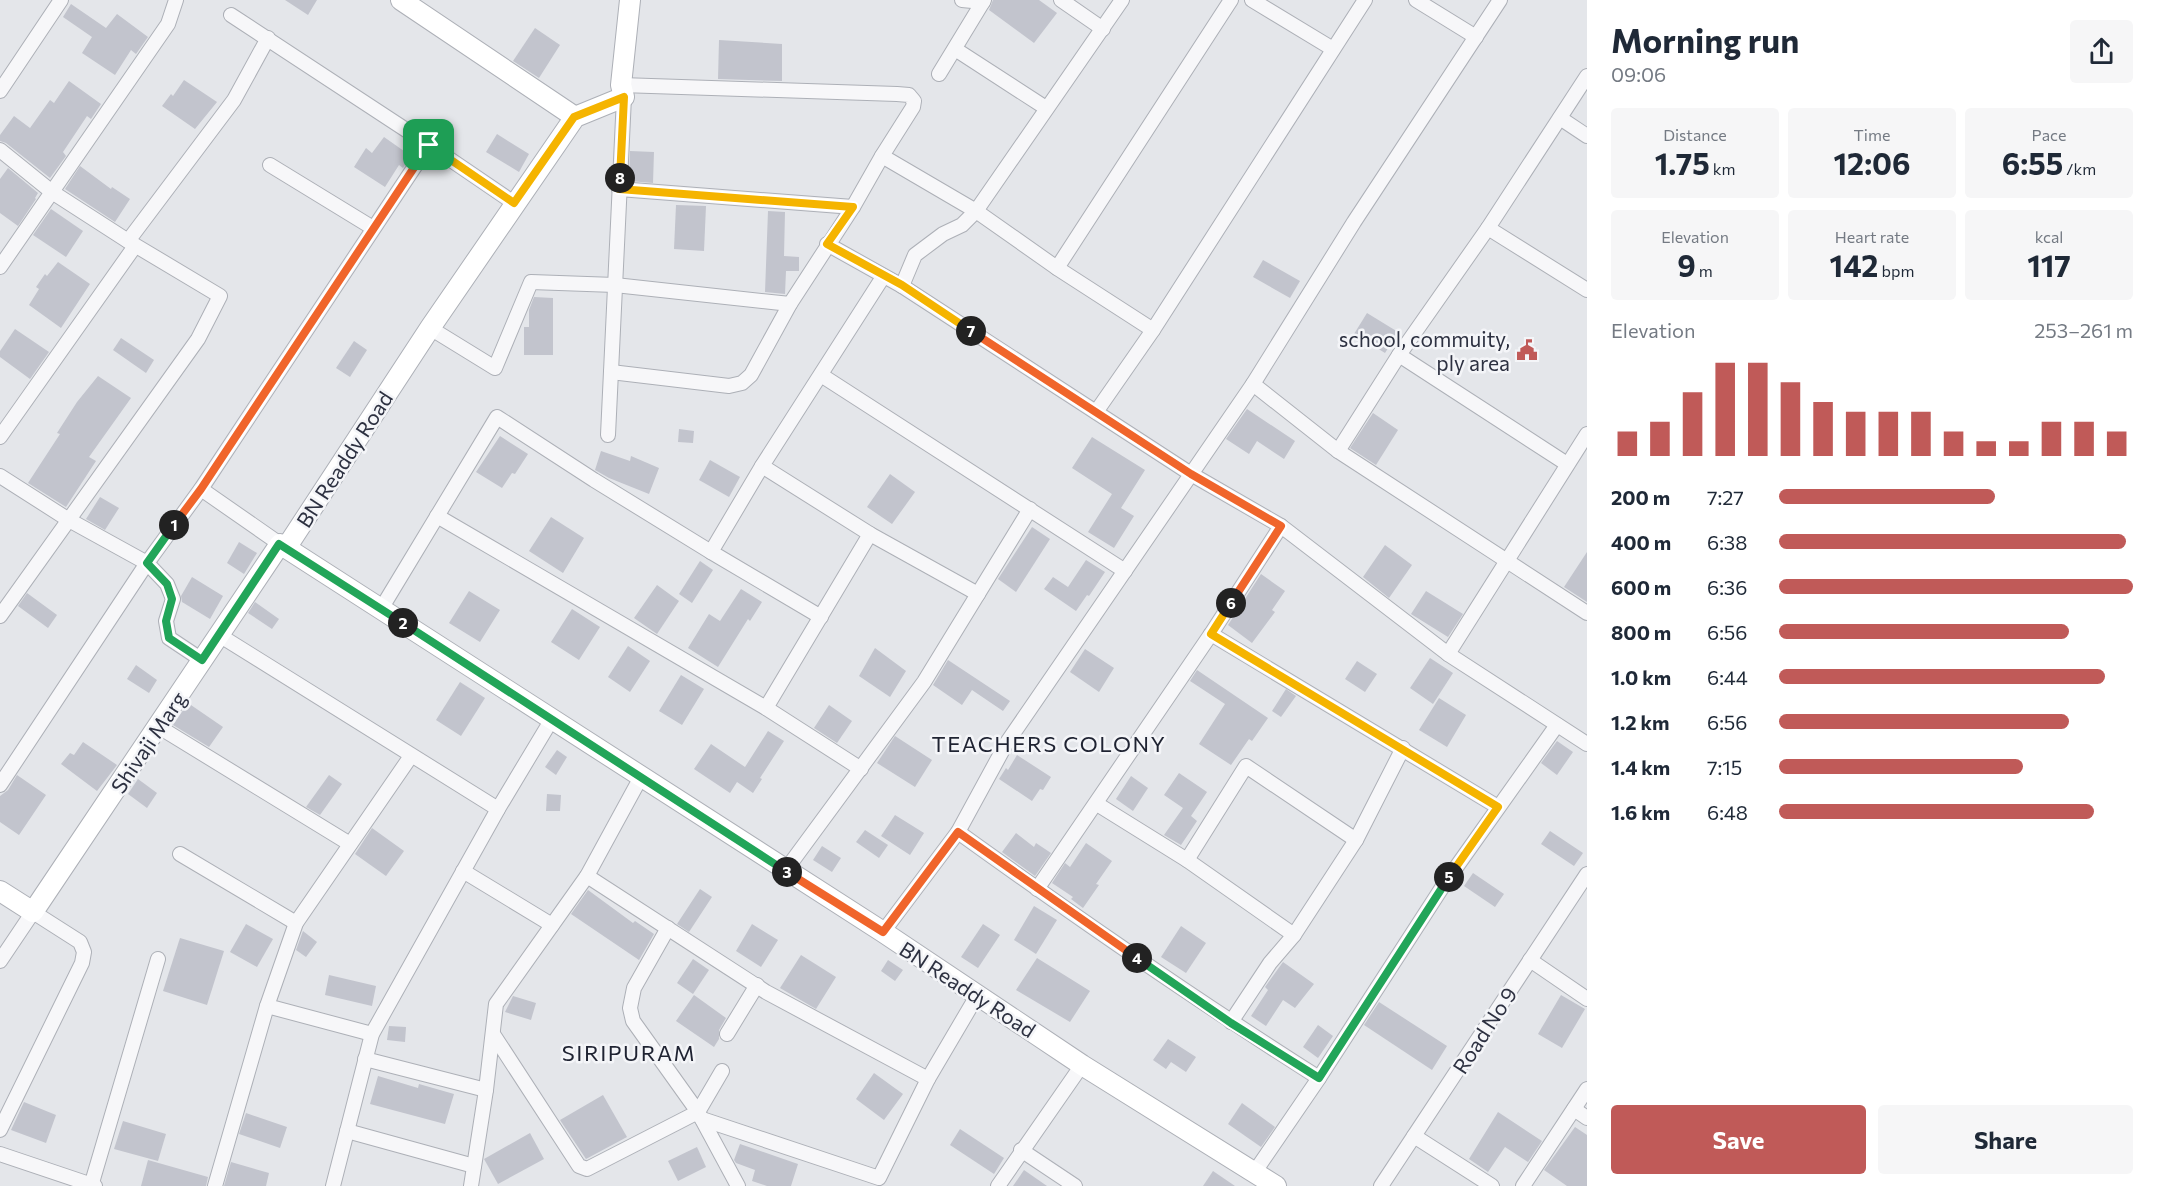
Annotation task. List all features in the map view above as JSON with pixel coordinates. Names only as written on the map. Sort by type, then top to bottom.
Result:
[{"type":"street","points":[[0,91],[61,0]]},
{"type":"street","points":[[0,267],[168,24],[176,0]]},
{"type":"street","points":[[401,0],[574,117],[622,91],[909,95],[914,101],[913,107],[853,207],[790,303],[751,375],[742,383],[729,386],[611,372]]},
{"type":"street","points":[[939,74],[956,50],[984,1],[962,0]]},
{"type":"street","points":[[1061,0],[1103,29]]},
{"type":"street","points":[[902,285],[915,255],[944,234],[962,225],[976,211],[1122,0]]},
{"type":"street","points":[[1057,268],[1231,0]]},
{"type":"street","points":[[1252,0],[1334,50]]},
{"type":"street","points":[[1096,412],[1153,330],[1365,0]]},
{"type":"street","points":[[1416,0],[1476,37]]},
{"type":"street","points":[[883,932],[958,832],[1006,744],[1253,384],[1354,222],[1500,0]]},
{"type":"street","points":[[608,435],[622,91],[628,1]]},
{"type":"street","points":[[231,15],[514,203]]},
{"type":"street","points":[[0,437],[131,243],[234,100],[268,38]]},
{"type":"street","points":[[956,50],[1046,108]]},
{"type":"street","points":[[1338,451],[1399,355],[1488,228],[1587,76]]},
{"type":"street","name":"BN Readdy Road","points":[[574,117],[283,546],[883,932],[1082,1065],[1276,1186]]},
{"type":"street","points":[[1560,118],[1587,136]]},
{"type":"street","points":[[0,784],[147,563],[201,489],[429,145]]},
{"type":"street","points":[[0,150],[52,192],[220,296],[198,339],[0,616]]},
{"type":"street","points":[[882,156],[976,211],[1057,268],[1153,330]]},
{"type":"street","points":[[270,165],[373,228]]},
{"type":"street","points":[[619,189],[853,207]]},
{"type":"street","points":[[1488,228],[1587,290]]},
{"type":"street","points":[[827,244],[883,277],[902,285],[1191,474],[1281,526],[1448,654],[1587,744]]},
{"type":"street","points":[[711,552],[762,466],[883,277]]},
{"type":"street","points":[[430,328],[495,368],[531,282],[615,285],[790,303]]},
{"type":"street","points":[[1399,355],[1567,464]]},
{"type":"street","points":[[821,375],[1125,571]]},
{"type":"street","points":[[1253,384],[1338,451],[1587,612]]},
{"type":"street","points":[[381,609],[497,417],[594,480],[821,617]]},
{"type":"street","points":[[1448,654],[1587,434]]},
{"type":"street","points":[[762,466],[870,534],[978,594]]},
{"type":"street","points":[[0,476],[69,520],[147,563],[167,584],[172,599],[166,621],[169,638],[202,660]]},
{"type":"street","points":[[201,489],[283,546]]},
{"type":"street","points":[[785,871],[924,682],[1030,509]]},
{"type":"street","points":[[437,516],[766,708],[861,769]]},
{"type":"street","points":[[1038,889],[1211,634],[1281,526]]},
{"type":"street","points":[[766,708],[870,534]]},
{"type":"street","name":"Shivaji Marg","points":[[33,912],[219,635],[283,546]]},
{"type":"street","points":[[1211,634],[1498,807]]},
{"type":"street","points":[[219,635],[498,809]]},
{"type":"street","points":[[333,1186],[372,1034],[498,809],[552,719]]},
{"type":"street","points":[[1254,1173],[1319,1078],[1445,883],[1557,725]]},
{"type":"street","points":[[159,727],[350,844]]},
{"type":"street","points":[[1231,1023],[1270,963],[1294,935],[1356,840],[1403,748]]},
{"type":"street","points":[[215,1186],[267,1006],[296,923],[411,756]]},
{"type":"street","points":[[1187,860],[1246,766],[1356,840]]},
{"type":"street","points":[[471,1186],[496,1004],[587,876],[641,777]]},
{"type":"street","points":[[1096,804],[1187,860],[1294,935]]},
{"type":"street","points":[[958,832],[1231,1023],[1319,1078]]},
{"type":"street","points":[[180,854],[296,923]]},
{"type":"street","points":[[463,871],[552,925]]},
{"type":"street","name":"Road No 9","points":[[1381,1186],[1587,874]]},
{"type":"street","points":[[587,876],[757,986],[928,1079]]},
{"type":"street","points":[[0,891],[81,942],[84,952],[82,963],[0,1130]]},
{"type":"street","points":[[0,961],[33,912]]},
{"type":"street","points":[[668,928],[634,988],[630,1008],[633,1022],[700,1116],[738,1186]]},
{"type":"street","points":[[0,1154],[93,1186],[158,959]]},
{"type":"street","points":[[1530,960],[1587,999]]},
{"type":"street","points":[[727,1034],[757,986]]},
{"type":"street","points":[[700,1116],[879,1178],[928,1079],[978,994]]},
{"type":"street","points":[[267,1006],[372,1034]]},
{"type":"street","points":[[493,1034],[579,1167],[587,1169],[700,1116],[722,1071]]},
{"type":"street","points":[[365,1059],[486,1089]]},
{"type":"street","points":[[998,1186],[1082,1065]]},
{"type":"street","points":[[1523,1186],[1587,1089]]},
{"type":"street","points":[[1574,1109],[1587,1118]]},
{"type":"street","points":[[347,1131],[474,1166]]},
{"type":"street","points":[[1414,1136],[1492,1186]]},
{"type":"street","points":[[1021,1150],[1075,1186]]},
{"type":"building","points":[[285,0],[317,0],[308,15]]},
{"type":"building","points":[[993,0],[1039,0],[1057,13],[1034,43],[989,10]]},
{"type":"building","points":[[71,4],[106,28],[117,14],[148,37],[136,54],[131,50],[115,75],[82,53],[92,37],[63,17]]},
{"type":"building","points":[[535,28],[560,45],[539,78],[513,61]]},
{"type":"building","points":[[719,40],[782,44],[782,81],[718,79]]},
{"type":"building","points":[[184,80],[217,102],[195,129],[162,106],[171,94],[173,96]]},
{"type":"building","points":[[69,81],[101,104],[91,119],[87,116],[63,152],[66,156],[50,178],[6,143],[0,141],[0,135],[14,116],[30,128],[50,100],[54,103]]},
{"type":"building","points":[[497,134],[529,154],[519,172],[486,152]]},
{"type":"building","points":[[384,137],[411,156],[403,168],[399,165],[385,187],[354,167],[366,148],[372,153]]},
{"type":"building","points":[[630,151],[654,152],[653,183],[629,181]]},
{"type":"building","points":[[80,166],[111,189],[112,187],[130,199],[115,222],[65,189]]},
{"type":"building","points":[[8,168],[38,193],[18,226],[0,213],[0,179]]},
{"type":"building","points":[[676,205],[706,206],[704,251],[674,249]]},
{"type":"building","points":[[51,209],[83,231],[66,257],[33,235]]},
{"type":"building","points":[[768,211],[785,212],[784,256],[799,257],[799,271],[786,271],[785,294],[765,292]]},
{"type":"building","points":[[1263,260],[1300,281],[1290,298],[1253,277]]},
{"type":"building","points":[[58,262],[90,284],[61,328],[29,305],[39,289],[36,287],[45,274],[47,276]]},
{"type":"building","points":[[534,297],[553,298],[553,355],[524,355],[524,327],[529,327],[529,310]]},
{"type":"building","points":[[1367,313],[1398,332],[1385,353],[1354,334]]},
{"type":"building","points":[[15,329],[49,352],[30,379],[0,357],[0,351]]},
{"type":"building","points":[[121,338],[154,360],[146,373],[113,350]]},
{"type":"building","points":[[354,341],[367,350],[350,377],[336,368]]},
{"type":"building","points":[[98,376],[131,398],[89,457],[96,461],[66,507],[28,483],[60,434],[57,433],[77,402]]},
{"type":"building","points":[[1247,409],[1295,441],[1284,459],[1257,441],[1249,454],[1226,439]]},
{"type":"building","points":[[1373,413],[1398,430],[1376,465],[1350,448]]},
{"type":"building","points":[[679,429],[694,431],[693,443],[678,442]]},
{"type":"building","points":[[500,436],[528,454],[515,474],[512,473],[502,488],[476,472]]},
{"type":"building","points":[[1092,437],[1145,470],[1121,508],[1134,516],[1114,548],[1088,532],[1112,494],[1072,468]]},
{"type":"building","points":[[601,451],[630,461],[631,456],[659,468],[649,494],[595,470]]},
{"type":"building","points":[[710,460],[740,477],[729,497],[699,480]]},
{"type":"building","points":[[890,474],[915,492],[892,524],[867,507]]},
{"type":"building","points":[[100,497],[119,508],[105,530],[86,519]]},
{"type":"building","points":[[551,517],[584,538],[563,573],[529,551]]},
{"type":"building","points":[[1032,527],[1050,539],[1016,592],[998,579]]},
{"type":"building","points":[[239,542],[257,553],[244,574],[227,563]]},
{"type":"building","points":[[1385,545],[1412,565],[1389,598],[1363,577]]},
{"type":"building","points":[[1587,552],[1587,602],[1564,587]]},
{"type":"building","points":[[1086,560],[1105,572],[1076,611],[1044,589],[1053,577],[1068,587]]},
{"type":"building","points":[[700,561],[713,570],[692,603],[679,594]]},
{"type":"building","points":[[1261,574],[1285,591],[1272,610],[1275,612],[1252,643],[1228,625]]},
{"type":"building","points":[[192,577],[223,596],[210,619],[182,602],[181,596]]},
{"type":"building","points":[[657,585],[679,601],[657,634],[634,618]]},
{"type":"building","points":[[741,589],[762,602],[750,621],[748,619],[718,667],[688,648],[709,614],[720,621]]},
{"type":"building","points":[[469,591],[500,610],[480,642],[449,623]]},
{"type":"building","points":[[1426,591],[1463,614],[1448,637],[1411,614]]},
{"type":"building","points":[[27,593],[57,615],[48,628],[18,606]]},
{"type":"building","points":[[255,602],[279,619],[272,629],[248,613]]},
{"type":"building","points":[[572,609],[600,627],[579,660],[551,642]]},
{"type":"building","points":[[628,646],[650,661],[630,692],[608,677]]},
{"type":"building","points":[[875,648],[906,671],[890,697],[859,676]]},
{"type":"building","points":[[1085,649],[1114,668],[1099,692],[1070,672]]},
{"type":"building","points":[[1430,658],[1453,673],[1433,704],[1410,688]]},
{"type":"building","points":[[948,660],[1010,701],[1003,711],[972,690],[962,705],[933,685]]},
{"type":"building","points":[[1357,661],[1377,674],[1365,692],[1345,679]]},
{"type":"building","points":[[136,665],[157,680],[149,693],[127,679]]},
{"type":"building","points":[[1197,670],[1268,718],[1252,741],[1249,739],[1231,765],[1199,744],[1225,704],[1190,681]]},
{"type":"building","points":[[681,675],[704,689],[682,725],[659,711]]},
{"type":"building","points":[[460,682],[485,698],[461,736],[436,720]]},
{"type":"building","points":[[1286,689],[1296,696],[1281,717],[1272,711]]},
{"type":"building","points":[[1439,698],[1466,715],[1447,747],[1419,730]]},
{"type":"building","points":[[188,703],[223,727],[209,747],[173,725]]},
{"type":"building","points":[[829,705],[852,721],[837,743],[814,728]]},
{"type":"building","points":[[768,731],[784,741],[753,793],[737,782],[730,793],[694,769],[711,744],[745,767]]},
{"type":"building","points":[[895,736],[932,760],[915,787],[877,763]]},
{"type":"building","points":[[1557,741],[1573,752],[1557,775],[1541,763]]},
{"type":"building","points":[[83,742],[117,765],[97,791],[61,764],[70,753],[74,755]]},
{"type":"building","points":[[557,750],[567,757],[556,775],[545,767]]},
{"type":"building","points":[[1017,755],[1051,777],[1032,801],[999,779]]},
{"type":"building","points":[[1179,773],[1207,792],[1191,816],[1197,821],[1181,845],[1164,835],[1183,808],[1164,795]]},
{"type":"building","points":[[17,775],[46,795],[19,835],[0,822],[0,796],[8,790]]},
{"type":"building","points":[[329,775],[342,784],[320,815],[306,807]]},
{"type":"building","points":[[1131,776],[1148,788],[1133,811],[1116,799]]},
{"type":"building","points":[[138,779],[157,793],[147,808],[128,794]]},
{"type":"building","points":[[547,794],[561,795],[560,811],[546,811]]},
{"type":"building","points":[[895,815],[924,833],[910,855],[881,836]]},
{"type":"building","points":[[372,828],[404,851],[386,876],[355,854]]},
{"type":"building","points":[[865,830],[888,845],[879,858],[856,842]]},
{"type":"building","points":[[1550,831],[1583,853],[1574,866],[1541,844]]},
{"type":"building","points":[[1016,833],[1034,847],[1036,843],[1051,853],[1035,876],[1002,852]]},
{"type":"building","points":[[1086,843],[1112,861],[1083,908],[1071,899],[1073,897],[1052,883],[1065,863],[1070,867]]},
{"type":"building","points":[[822,846],[841,858],[832,872],[813,860]]},
{"type":"building","points":[[1473,873],[1504,894],[1495,907],[1464,886]]},
{"type":"building","points":[[700,889],[712,897],[689,932],[677,924]]},
{"type":"building","points":[[588,890],[633,923],[635,921],[654,934],[639,960],[571,914]]},
{"type":"building","points":[[1034,906],[1057,920],[1036,954],[1014,940]]},
{"type":"building","points":[[246,924],[273,939],[257,967],[230,952]]},
{"type":"building","points":[[752,924],[778,940],[761,967],[736,951]]},
{"type":"building","points":[[983,924],[1000,935],[978,968],[961,957]]},
{"type":"building","points":[[1181,926],[1206,943],[1186,973],[1161,957]]},
{"type":"building","points":[[303,931],[317,942],[306,957],[296,950]]},
{"type":"building","points":[[180,938],[224,951],[207,1005],[163,991]]},
{"type":"building","points":[[801,955],[836,977],[816,1009],[780,988]]},
{"type":"building","points":[[1037,958],[1090,991],[1070,1022],[1016,990]]},
{"type":"building","points":[[693,959],[709,970],[693,994],[677,983]]},
{"type":"building","points":[[888,960],[903,970],[895,981],[881,971]]},
{"type":"building","points":[[1283,962],[1314,984],[1295,1008],[1283,1000],[1266,1026],[1251,1016],[1268,990],[1265,987]]},
{"type":"building","points":[[329,975],[376,986],[372,1006],[325,995]]},
{"type":"building","points":[[694,995],[726,1018],[719,1030],[719,1039],[714,1047],[676,1021]]},
{"type":"building","points":[[1561,995],[1585,1009],[1562,1048],[1538,1034]]},
{"type":"building","points":[[513,996],[536,1003],[531,1020],[505,1012]]},
{"type":"building","points":[[1379,1002],[1447,1046],[1432,1070],[1364,1025]]},
{"type":"building","points":[[1318,1025],[1333,1036],[1318,1058],[1303,1047]]},
{"type":"building","points":[[389,1026],[406,1027],[405,1042],[387,1040]]},
{"type":"building","points":[[1168,1039],[1196,1057],[1186,1072],[1171,1062],[1166,1069],[1153,1060]]},
{"type":"building","points":[[874,1073],[903,1094],[884,1120],[856,1099]]},
{"type":"building","points":[[378,1076],[418,1088],[419,1084],[454,1094],[445,1124],[370,1104]]},
{"type":"building","points":[[603,1095],[627,1137],[586,1159],[560,1120]]},
{"type":"building","points":[[24,1102],[56,1115],[46,1143],[11,1130]]},
{"type":"building","points":[[1242,1103],[1275,1127],[1261,1147],[1228,1124]]},
{"type":"building","points":[[1498,1112],[1542,1141],[1528,1162],[1505,1147],[1488,1172],[1469,1159]]},
{"type":"building","points":[[246,1113],[287,1127],[280,1148],[239,1134]]},
{"type":"building","points":[[123,1121],[166,1134],[158,1161],[114,1149]]},
{"type":"building","points":[[1575,1127],[1587,1135],[1587,1186],[1567,1186],[1544,1170]]},
{"type":"building","points":[[960,1129],[1004,1158],[994,1174],[950,1145]]},
{"type":"building","points":[[530,1133],[544,1159],[498,1184],[484,1159]]},
{"type":"building","points":[[740,1144],[798,1164],[791,1186],[767,1186],[752,1181],[755,1170],[736,1163],[734,1160]]},
{"type":"building","points":[[697,1147],[706,1167],[678,1181],[668,1161]]},
{"type":"building","points":[[148,1160],[208,1177],[206,1186],[141,1186]]},
{"type":"building","points":[[231,1162],[269,1173],[266,1186],[224,1186]]},
{"type":"building","points":[[1024,1170],[1047,1186],[1013,1186]]},
{"type":"building","points":[[1213,1171],[1235,1186],[1203,1186]]},
{"type":"place","name":"school, commuity, ply area","points":[[1527,350]]},
{"type":"district","name":"TEACHERS COLONY","points":[[1049,743]]},
{"type":"district","name":"SIRIPURAM","points":[[629,1052]]},
{"type":"route","points":[[624,97],[619,189],[853,207],[827,244],[883,277],[902,285],[1191,474],[1281,526],[1211,634],[1498,807],[1445,883],[1319,1078],[1231,1023],[958,832],[883,932],[279,544],[202,660],[169,638],[166,621],[172,599],[167,584],[147,563],[201,489],[429,145],[514,203],[574,117],[624,97]]}]
